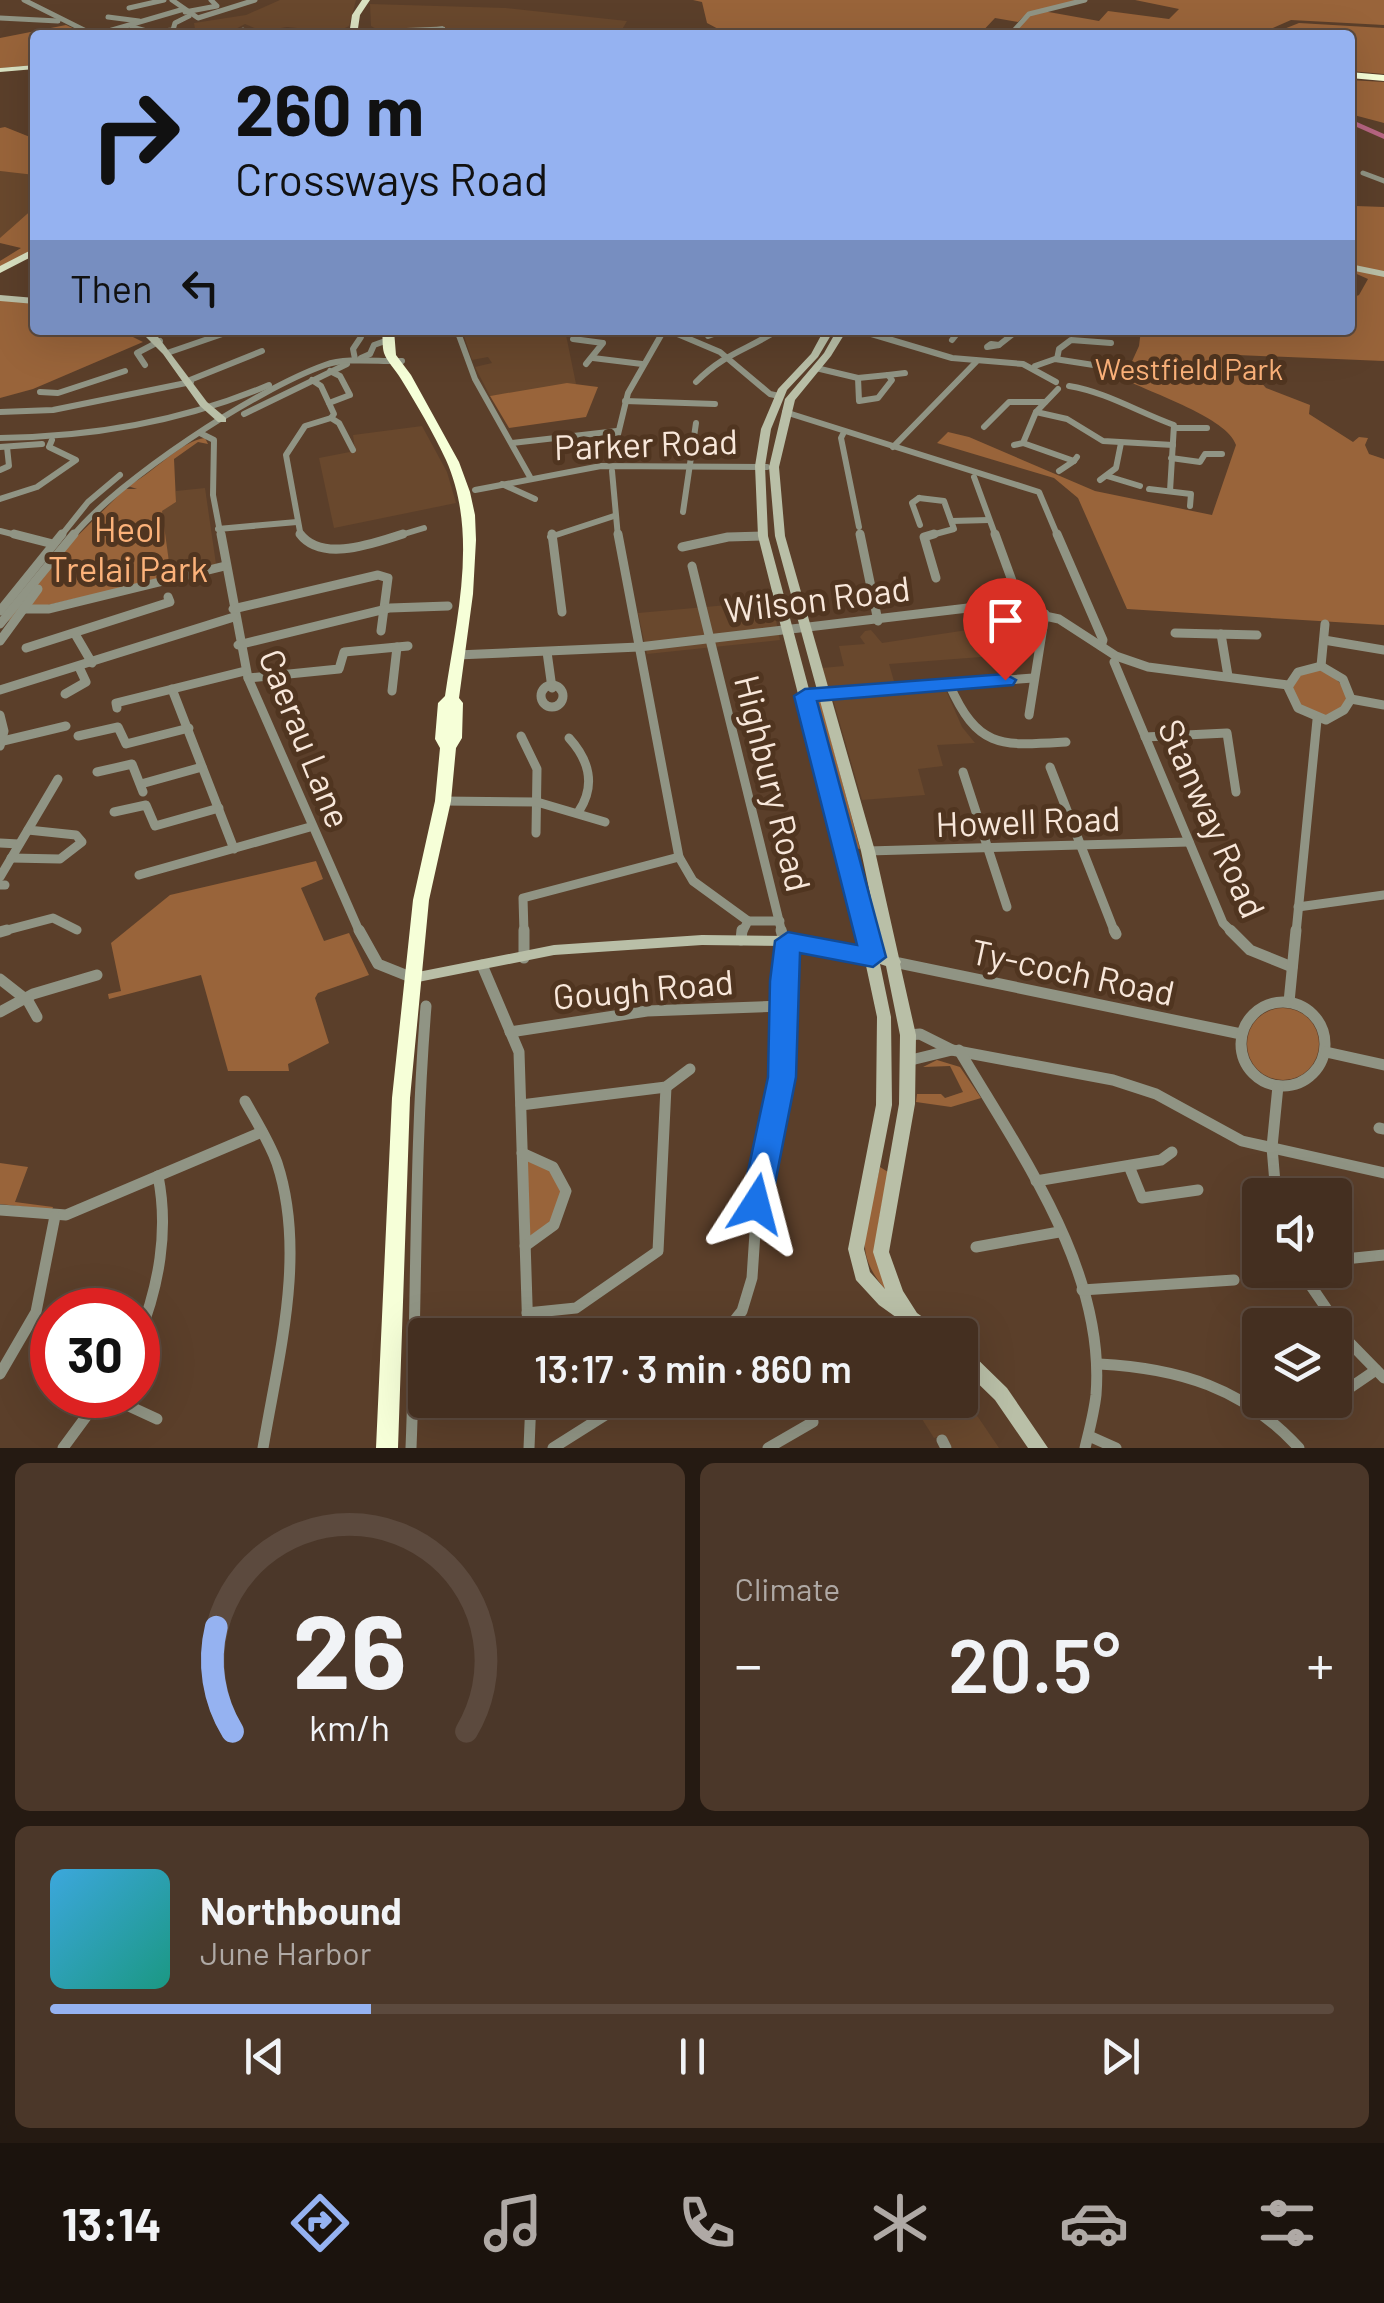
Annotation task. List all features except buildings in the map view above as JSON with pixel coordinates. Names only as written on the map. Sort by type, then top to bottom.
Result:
[{"type":"highway","points":[[1355,74],[1384,76]]},
{"type":"highway","points":[[388,1448],[408,1263],[397,1150],[417,1025],[412,978],[421,900],[442,801],[448,748],[444,721],[446,703],[452,699],[465,580],[466,502],[454,467],[400,366],[390,337]]},
{"type":"main road","points":[[358,30],[366,0]]},
{"type":"main road","points":[[0,70],[30,67]]},
{"type":"main road","points":[[0,272],[30,257]]},
{"type":"street","points":[[24,0],[83,30]]},
{"type":"street","points":[[128,8],[168,0],[186,12],[225,14],[250,0]]},
{"type":"street","points":[[114,30],[216,6],[212,0]]},
{"type":"street","points":[[1014,30],[1026,16],[1085,0]]},
{"type":"street","points":[[174,30],[175,23],[186,12]]},
{"type":"street","points":[[360,15],[367,27],[376,30]]},
{"type":"street","points":[[0,18],[61,20]]},
{"type":"street","points":[[108,18],[142,22]]},
{"type":"street","points":[[130,26],[141,30]]},
{"type":"street","points":[[411,30],[426,29]]},
{"type":"street","points":[[1363,173],[1384,181]]},
{"type":"street","points":[[1355,268],[1384,274]]},
{"type":"street","points":[[0,298],[30,301]]},
{"type":"street","points":[[151,335],[170,352],[206,408],[222,420]]},
{"type":"street","points":[[170,352],[219,335]]},
{"type":"street","points":[[354,360],[353,350],[360,335]]},
{"type":"street","points":[[459,335],[475,379],[530,476]]},
{"type":"street","points":[[612,458],[625,401],[642,364],[662,335]]},
{"type":"street","points":[[678,335],[726,356],[780,405],[844,432],[1042,495],[1103,640],[1101,646]]},
{"type":"street","points":[[696,382],[726,356],[771,335]]},
{"type":"street","points":[[819,360],[827,335]]},
{"type":"street","points":[[839,335],[780,405],[767,467],[763,536],[873,957],[886,1038],[884,1104],[856,1249],[862,1275],[884,1300],[911,1318]]},
{"type":"street","points":[[871,335],[904,348],[976,362],[1034,366],[1057,359],[1100,366]]},
{"type":"street","points":[[952,340],[956,335]]},
{"type":"street","points":[[999,345],[1012,335]]},
{"type":"street","points":[[1057,359],[1057,351],[1080,335]]},
{"type":"street","points":[[1085,335],[1111,343]]},
{"type":"street","points":[[204,434],[354,360],[390,337]]},
{"type":"street","points":[[573,339],[603,343],[586,364]]},
{"type":"street","points":[[145,365],[138,356],[139,349],[160,342]]},
{"type":"street","points":[[0,412],[53,410],[190,381],[262,352]]},
{"type":"street","points":[[0,470],[9,466],[4,447],[51,442],[238,400],[341,354]]},
{"type":"street","points":[[593,358],[642,364]]},
{"type":"street","points":[[0,624],[45,566],[92,516],[222,420],[252,402],[354,360],[400,366]]},
{"type":"street","points":[[819,360],[858,378],[905,373]]},
{"type":"street","points":[[893,447],[976,362]]},
{"type":"street","points":[[1034,366],[1057,386],[1100,391],[1127,408],[1164,418],[1176,428],[1207,428]]},
{"type":"street","points":[[40,392],[58,393],[125,371]]},
{"type":"street","points":[[329,403],[350,397],[340,376],[330,371]]},
{"type":"street","points":[[858,378],[859,401],[870,403],[879,399],[889,384],[888,375]]},
{"type":"street","points":[[312,380],[320,385],[334,414],[305,426],[287,450],[297,522],[307,544],[324,548],[425,528]]},
{"type":"street","points":[[81,383],[96,402]]},
{"type":"street","points":[[1057,386],[1036,412],[1019,444],[1076,459],[1059,471]]},
{"type":"street","points":[[984,427],[998,406],[1019,395],[1045,402]]},
{"type":"street","points":[[625,401],[714,404]]},
{"type":"street","points":[[1114,414],[1127,408]]},
{"type":"street","points":[[1036,412],[1067,419],[1097,439],[1173,446]]},
{"type":"street","points":[[331,418],[339,423],[353,450]]},
{"type":"street","points":[[684,512],[696,422]]},
{"type":"street","points":[[1170,492],[1176,428]]},
{"type":"street","points":[[512,443],[616,431]]},
{"type":"street","points":[[844,432],[841,438],[878,620]]},
{"type":"street","name":"Caerau Lane","points":[[204,434],[214,440],[212,490],[246,674],[310,827],[378,964],[412,978]]},
{"type":"street","points":[[0,438],[51,442]]},
{"type":"street","points":[[0,499],[37,486],[76,458],[53,450],[51,442]]},
{"type":"street","points":[[1121,443],[1122,456],[1104,478],[1191,494],[1190,506]]},
{"type":"street","points":[[1198,474],[1205,454],[1222,454]]},
{"type":"street","points":[[1172,458],[1200,462]]},
{"type":"street","name":"Parker Road","points":[[475,490],[530,476],[602,466],[688,463],[767,467]]},
{"type":"street","points":[[767,467],[780,536],[868,852],[908,1035],[910,1060],[880,1252],[896,1294],[914,1318]]},
{"type":"street","points":[[612,471],[614,516],[678,857],[693,882],[748,922],[780,921]]},
{"type":"street","points":[[0,610],[88,502],[120,474]]},
{"type":"street","points":[[974,477],[1022,608]]},
{"type":"street","points":[[501,484],[536,500]]},
{"type":"street","points":[[910,485],[919,498]]},
{"type":"street","points":[[917,521],[912,504],[919,498],[944,501],[952,532],[924,536],[937,572]]},
{"type":"street","points":[[562,612],[550,534],[614,516]]},
{"type":"street","points":[[952,521],[989,520]]},
{"type":"street","points":[[218,529],[297,522]]},
{"type":"street","points":[[3,535],[53,544]]},
{"type":"street","points":[[682,548],[728,537],[780,536]]},
{"type":"street","points":[[23,609],[50,609],[225,566]]},
{"type":"street","name":"Highbury Road","points":[[692,566],[786,941]]},
{"type":"street","points":[[0,690],[92,663],[234,613],[378,575],[388,578],[381,631]]},
{"type":"street","points":[[0,640],[38,589]]},
{"type":"street","points":[[26,648],[170,602],[168,597]]},
{"type":"street","points":[[238,645],[384,610],[448,606]]},
{"type":"street","name":"Wilson Road","points":[[457,655],[639,647],[805,630],[971,606],[1022,608],[1045,614],[1116,656],[1163,670],[1288,685]]},
{"type":"street","points":[[1029,714],[1045,614]]},
{"type":"street","points":[[1321,666],[1325,624]]},
{"type":"street","points":[[1175,633],[1257,635]]},
{"type":"street","points":[[75,634],[92,663]]},
{"type":"street","points":[[1221,634],[1228,676]]},
{"type":"street","points":[[1324,640],[1384,650]]},
{"type":"street","points":[[117,708],[116,702],[246,674],[339,669],[344,652],[402,647],[392,691]]},
{"type":"street","points":[[547,652],[552,688]]},
{"type":"street","name":"Stanway Road","points":[[1114,662],[1230,933],[1263,957],[1292,967]]},
{"type":"street","points":[[1321,666],[1343,679],[1351,699],[1335,717],[1317,720],[1293,705],[1288,685],[1298,672],[1321,666]]},
{"type":"street","points":[[65,694],[86,682],[79,667]]},
{"type":"street","points":[[805,696],[1034,678]]},
{"type":"street","points":[[949,684],[965,723],[986,740],[1004,744],[1066,742]]},
{"type":"street","points":[[172,688],[234,848]]},
{"type":"street","points":[[1351,699],[1384,704]]},
{"type":"street","points":[[0,715],[2,743],[70,729],[118,728],[127,748],[188,728]]},
{"type":"street","points":[[1289,1002],[1317,720]]},
{"type":"street","points":[[1145,737],[1227,733],[1236,792]]},
{"type":"street","points":[[521,736],[534,756],[536,833]]},
{"type":"street","points":[[577,741],[589,762],[589,794],[579,812]]},
{"type":"street","points":[[96,772],[132,764],[142,788],[202,768]]},
{"type":"street","points":[[1050,767],[1116,934]]},
{"type":"street","points":[[963,772],[1007,907]]},
{"type":"street","points":[[2,882],[11,858],[57,779]]},
{"type":"street","points":[[442,801],[538,802],[605,822]]},
{"type":"street","points":[[114,812],[146,805],[156,830],[219,808]]},
{"type":"street","points":[[139,875],[310,827]]},
{"type":"street","points":[[11,858],[64,860],[75,854],[82,842],[76,836],[28,830]]},
{"type":"street","points":[[0,842],[19,844]]},
{"type":"street","name":"Howell Road","points":[[868,852],[1189,842]]},
{"type":"street","points":[[846,854],[868,852]]},
{"type":"street","points":[[524,958],[523,898],[678,857]]},
{"type":"street","points":[[1298,908],[1384,895]]},
{"type":"street","points":[[0,932],[53,918],[77,930]]},
{"type":"street","points":[[742,940],[742,928],[748,922]]},
{"type":"street","points":[[412,978],[554,950],[742,940],[786,941],[894,962]]},
{"type":"street","points":[[737,1318],[750,1290],[758,1187],[782,1077],[786,941]]},
{"type":"street","name":"Ty-coch Road","points":[[894,962],[1241,1034]]},
{"type":"street","points":[[482,965],[496,1006],[519,1052],[527,1318]]},
{"type":"street","points":[[0,1012],[25,998],[79,986],[96,975]]},
{"type":"street","points":[[0,979],[25,998],[36,1018]]},
{"type":"street","points":[[1289,1002],[1315,1020],[1326,1052],[1311,1078],[1296,1086],[1278,1086],[1246,1058],[1241,1034],[1258,1007],[1289,1002]]},
{"type":"street","points":[[417,1025],[426,1006]]},
{"type":"street","name":"Gough Road","points":[[510,1032],[647,1010],[782,1006]]},
{"type":"street","points":[[886,1038],[920,1034],[956,1050],[1135,1086],[1219,1131],[1384,1172]]},
{"type":"street","points":[[910,1060],[956,1050]]},
{"type":"street","points":[[956,1050],[1008,1127],[1059,1232],[1082,1290],[1099,1364],[1087,1442],[1116,1448]]},
{"type":"street","points":[[1326,1052],[1384,1065]]},
{"type":"street","points":[[520,1105],[666,1087],[690,1069]]},
{"type":"street","points":[[1275,1178],[1272,1147],[1278,1086]]},
{"type":"street","points":[[527,1312],[576,1308],[658,1251],[666,1087]]},
{"type":"street","points":[[245,1102],[278,1166],[288,1238],[286,1293],[262,1448]]},
{"type":"street","points":[[0,1210],[55,1216],[262,1132]]},
{"type":"street","points":[[1036,1181],[1161,1160],[1172,1152]]},
{"type":"street","points":[[522,1153],[553,1167],[566,1191],[560,1220],[550,1232],[525,1246]]},
{"type":"street","points":[[871,1160],[895,1164]]},
{"type":"street","points":[[1129,1166],[1142,1198],[1198,1190]]},
{"type":"street","points":[[153,1288],[159,1256],[162,1198],[158,1176]]},
{"type":"street","points":[[0,1374],[36,1312],[55,1216]]},
{"type":"street","points":[[976,1247],[1059,1232]]},
{"type":"street","points":[[1352,1258],[1384,1255]]},
{"type":"street","points":[[408,1263],[411,1448]]},
{"type":"street","points":[[1082,1290],[1234,1280]]},
{"type":"street","points":[[1311,1288],[1326,1313],[1380,1374],[1352,1389]]},
{"type":"street","points":[[1099,1364],[1154,1367],[1216,1384],[1263,1412],[1299,1448]]},
{"type":"street","points":[[978,1372],[1001,1394],[1038,1448]]},
{"type":"street","points":[[63,1448],[86,1418]]},
{"type":"street","points":[[153,1418],[157,1420]]},
{"type":"street","points":[[529,1448],[530,1418]]},
{"type":"street","points":[[553,1448],[600,1418]]},
{"type":"street","points":[[768,1448],[813,1422]]},
{"type":"shaded area","points":[[280,0],[356,0],[349,26],[341,30],[259,30],[245,24],[234,30],[195,30],[194,23],[246,15]]},
{"type":"shaded area","points":[[370,4],[506,8],[627,21],[622,30],[378,30],[371,26]]},
{"type":"shaded area","points":[[0,171],[30,173],[30,214],[0,241]]},
{"type":"shaded area","points":[[464,335],[566,335],[576,384],[490,396],[475,367],[492,363],[488,357],[472,360]]},
{"type":"shaded area","points":[[422,426],[447,472],[456,503],[334,528],[319,458],[355,451],[353,435]]},
{"type":"shaded area","points":[[205,488],[216,564],[186,573],[169,563],[161,511],[176,502],[176,491]]},
{"type":"shaded area","points":[[772,601],[780,640],[647,654],[638,613]]},
{"type":"shaded area","points":[[999,627],[994,656],[889,664],[895,685],[829,690],[822,668],[844,666],[839,646],[865,644],[860,637],[865,631],[871,630],[882,643]]},
{"type":"shaded area","points":[[945,688],[962,727],[975,743],[937,745],[943,766],[918,769],[925,795],[862,800],[832,696]]},
{"type":"shaded area","points":[[978,1417],[999,1448],[952,1448],[945,1435],[934,1438],[922,1419]]},
{"type":"green space","points":[[693,0],[1081,0],[1043,11],[1099,21],[1108,11],[1169,19],[1179,9],[1135,0],[1384,0],[1384,25],[1291,20],[1268,30],[1015,30],[1024,16],[1018,22],[995,18],[984,30],[720,30],[707,23],[702,2]]},
{"type":"green space","points":[[1299,23],[1384,28],[1384,74],[1355,71],[1355,30],[1282,30]]},
{"type":"green space","points":[[66,25],[77,30],[41,30]]},
{"type":"green space","points":[[30,32],[30,65],[0,68],[0,38]]},
{"type":"green space","points":[[1355,80],[1384,82],[1384,123],[1355,115]]},
{"type":"green space","points":[[0,128],[30,137],[30,174],[0,171]]},
{"type":"green space","name":"Westfield Park","points":[[1355,205],[1384,207],[1384,361],[1237,355],[1266,388],[1310,405],[1309,414],[1353,442],[1359,437],[1368,438],[1365,445],[1369,454],[1384,459],[1384,625],[1127,609],[1078,498],[1054,478],[937,443],[948,432],[969,437],[1095,491],[1212,515],[1236,445],[1219,425],[1204,416],[1124,379],[1140,335],[1355,335],[1355,297],[1368,279],[1355,273]]},
{"type":"green space","points":[[30,211],[30,253],[0,269],[0,261],[21,248],[0,243],[0,238]]},
{"type":"green space","points":[[0,300],[30,303],[30,335],[129,335],[143,342],[33,389],[0,398]]},
{"type":"green space","points":[[567,383],[598,387],[586,417],[509,428],[490,396]]},
{"type":"green space","name":"Heol Trelai Park","points":[[205,438],[208,444],[198,442],[174,459],[176,502],[162,511],[169,562],[183,561],[186,573],[35,608],[8,621],[46,567],[57,569],[59,565],[48,565],[125,489],[137,489],[128,486],[187,445]]},
{"type":"green space","points":[[1316,668],[1338,681],[1346,696],[1347,703],[1327,717],[1303,711],[1291,686],[1296,677]]},
{"type":"green space","points":[[810,698],[820,698],[860,849],[851,847]]},
{"type":"green space","points":[[316,861],[323,879],[301,888],[324,941],[349,933],[369,975],[318,993],[315,998],[329,1043],[288,1064],[289,1071],[228,1071],[201,975],[109,999],[108,994],[121,991],[111,943],[170,895]]},
{"type":"green space","points":[[1283,1008],[1308,1019],[1319,1044],[1308,1069],[1283,1080],[1258,1069],[1247,1044],[1258,1019]]},
{"type":"green space","points":[[937,1060],[960,1067],[981,1098],[951,1107],[916,1102],[917,1094],[941,1094],[945,1098],[963,1092],[950,1066],[923,1067]]},
{"type":"green space","points":[[527,1159],[550,1169],[561,1185],[557,1219],[530,1237]]},
{"type":"green space","points":[[0,1163],[28,1167],[15,1202],[53,1207],[52,1210],[0,1204]]},
{"type":"green space","points":[[880,1167],[888,1172],[878,1225],[896,1300],[880,1283],[866,1253],[867,1223]]},
{"type":"waterway","points":[[1355,123],[1384,137]]},
{"type":"route","points":[[756,1204],[782,1077],[783,981],[788,941],[873,957],[805,696],[1005,680]]}]
